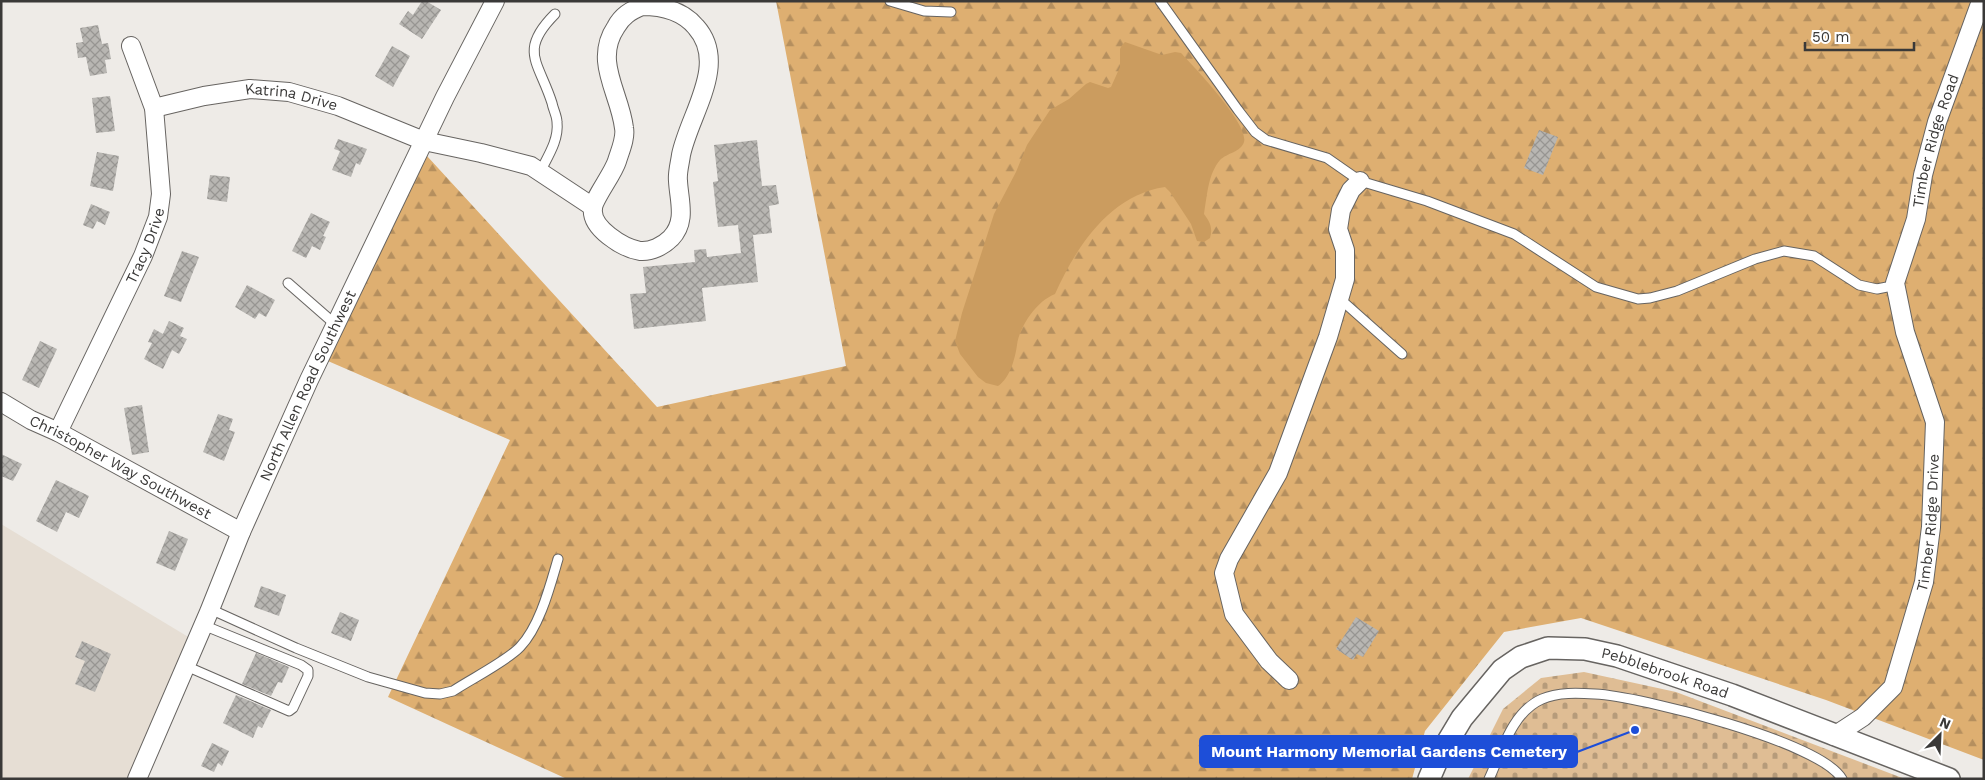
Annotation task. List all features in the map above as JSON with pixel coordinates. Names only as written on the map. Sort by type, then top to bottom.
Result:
[{"type":"street","name":"North Allen Road Southwest","points":[[137,779],[241,532],[336,325],[424,141],[495,1]]},
{"type":"street","name":"Timber Ridge Road","points":[[1895,283],[1916,220],[1923,175],[1937,122],[1981,1]]},
{"type":"street","points":[[642,6],[668,9],[686,16],[699,30],[705,40],[709,51],[710,67],[708,78],[687,133],[682,154],[677,180],[682,210],[677,230],[671,238],[655,250],[640,250],[609,237],[594,217],[593,207],[614,168],[625,130],[607,72],[606,56],[610,35],[625,14],[642,6]]},
{"type":"street","name":"Tracy Drive","points":[[58,432],[143,256],[158,217],[161,194],[154,108],[130,46]]},
{"type":"street","name":"Katrina Drive","points":[[154,108],[204,96],[250,89],[289,92],[338,106],[424,141],[531,166],[593,207]]},
{"type":"street","points":[[1289,680],[1269,661],[1234,614],[1224,573],[1229,558],[1278,473],[1328,337],[1345,279],[1345,250],[1338,229],[1341,210],[1351,190],[1360,181]]},
{"type":"street","name":"Timber Ridge Drive","points":[[1834,736],[1863,717],[1893,687],[1924,582],[1931,527],[1935,422],[1905,332],[1895,283]]},
{"type":"street","name":"Christopher Way Southwest","points":[[1,402],[31,420],[58,432],[241,532]]},
{"type":"street","name":"Pebblebrook Road","points":[[1430,779],[1438,758],[1462,718],[1502,670],[1521,657],[1548,648],[1585,649],[1617,656],[1732,696],[1949,779]]},
{"type":"lane","points":[[890,1],[924,11],[951,12]]},
{"type":"lane","points":[[1160,1],[1238,110],[1255,132],[1266,140],[1327,158],[1360,181],[1427,201],[1514,234],[1596,287],[1638,299],[1676,291],[1755,258],[1784,251],[1814,256],[1859,285],[1877,289],[1895,283]]},
{"type":"lane","points":[[540,172],[556,140],[557,121],[547,88],[533,54],[534,44],[541,28],[555,14]]},
{"type":"lane","points":[[288,283],[336,325]]},
{"type":"lane","points":[[1339,297],[1402,354]]},
{"type":"lane","points":[[210,609],[296,648],[368,677],[426,693],[440,694],[453,691],[520,647],[531,632],[541,610],[558,559]]},
{"type":"lane","points":[[186,666],[289,711],[293,708],[308,676],[308,670],[301,665],[269,650],[203,626]]},
{"type":"lane","points":[[1489,779],[1515,723],[1530,706],[1543,698],[1562,694],[1596,694],[1637,700],[1689,712],[1771,738],[1805,751],[1825,762],[1842,779]]},
{"type":"shaded area","points":[[1125,42],[1162,55],[1175,52],[1181,53],[1219,96],[1238,122],[1244,142],[1240,148],[1220,160],[1210,178],[1204,214],[1210,225],[1210,238],[1204,242],[1197,241],[1191,224],[1165,187],[1145,192],[1128,200],[1097,226],[1073,259],[1055,294],[1042,302],[1030,315],[1019,337],[1013,362],[1006,378],[998,386],[986,383],[978,377],[960,354],[955,341],[962,313],[994,214],[1016,172],[1027,145],[1050,110],[1069,99],[1090,82],[1108,88],[1111,87],[1120,67],[1120,49]]},
{"type":"shaded area","points":[[1,524],[190,638],[138,779],[1,779]]},
{"type":"green space","points":[[776,1],[1984,1],[1984,760],[1826,700],[1581,618],[1504,632],[1425,731],[1412,779],[567,779],[388,697],[510,440],[321,358],[416,144],[657,407],[846,366]]},
{"type":"green space","points":[[1584,672],[1676,692],[1905,779],[1468,779],[1503,709],[1541,678]]},
{"type":"building","points":[[422,1],[426,1],[441,10],[422,39],[399,24],[408,11],[413,15]]},
{"type":"building","points":[[98,25],[102,44],[108,43],[111,59],[105,60],[107,73],[90,76],[86,57],[78,58],[76,43],[83,42],[80,28]]},
{"type":"building","points":[[392,46],[410,56],[393,87],[375,76]]},
{"type":"building","points":[[110,96],[115,131],[96,133],[92,98]]},
{"type":"building","points":[[1539,130],[1558,137],[1543,175],[1524,168]]},
{"type":"building","points":[[338,139],[367,149],[360,165],[356,163],[351,177],[332,170],[340,151],[334,149]]},
{"type":"building","points":[[757,140],[762,186],[776,185],[779,204],[769,206],[772,233],[753,235],[758,282],[702,288],[706,321],[634,329],[630,294],[646,293],[643,267],[695,262],[694,250],[706,249],[707,257],[741,253],[738,225],[718,227],[713,182],[718,181],[714,145]]},
{"type":"building","points":[[97,152],[119,156],[113,191],[90,186]]},
{"type":"building","points":[[210,175],[230,177],[227,202],[207,199]]},
{"type":"building","points":[[91,204],[110,212],[105,225],[97,221],[93,229],[83,225]]},
{"type":"building","points":[[311,213],[330,222],[323,236],[326,237],[320,250],[312,246],[306,258],[292,251]]},
{"type":"building","points":[[182,251],[199,257],[181,302],[164,296]]},
{"type":"building","points":[[247,285],[275,300],[266,317],[259,313],[255,319],[235,307]]},
{"type":"building","points":[[169,321],[184,328],[180,336],[187,339],[179,354],[172,350],[163,369],[144,359],[152,343],[148,342],[154,329],[163,334]]},
{"type":"building","points":[[40,341],[57,349],[39,388],[22,380]]},
{"type":"building","points":[[142,405],[149,452],[132,455],[124,408]]},
{"type":"building","points":[[218,414],[233,419],[229,430],[235,432],[224,461],[203,452]]},
{"type":"building","points":[[1,454],[22,464],[13,481],[1,476]]},
{"type":"building","points":[[56,480],[89,496],[79,518],[66,512],[57,532],[36,521]]},
{"type":"building","points":[[169,531],[188,539],[175,571],[156,563]]},
{"type":"building","points":[[261,586],[286,595],[279,616],[254,607]]},
{"type":"building","points":[[340,612],[359,620],[351,641],[331,633]]},
{"type":"building","points":[[1356,617],[1379,631],[1363,657],[1357,654],[1353,660],[1336,649]]},
{"type":"building","points":[[82,641],[111,654],[95,692],[75,684],[85,661],[75,657]]},
{"type":"building","points":[[256,653],[289,667],[282,683],[278,682],[271,696],[242,684]]},
{"type":"building","points":[[236,695],[271,710],[262,728],[258,726],[253,738],[223,723]]},
{"type":"building","points":[[212,743],[229,751],[222,766],[218,763],[214,772],[201,766]]},
{"type":"place","name":"Mount Harmony Memorial Gardens Cemetery","points":[[1635,730]]}]
